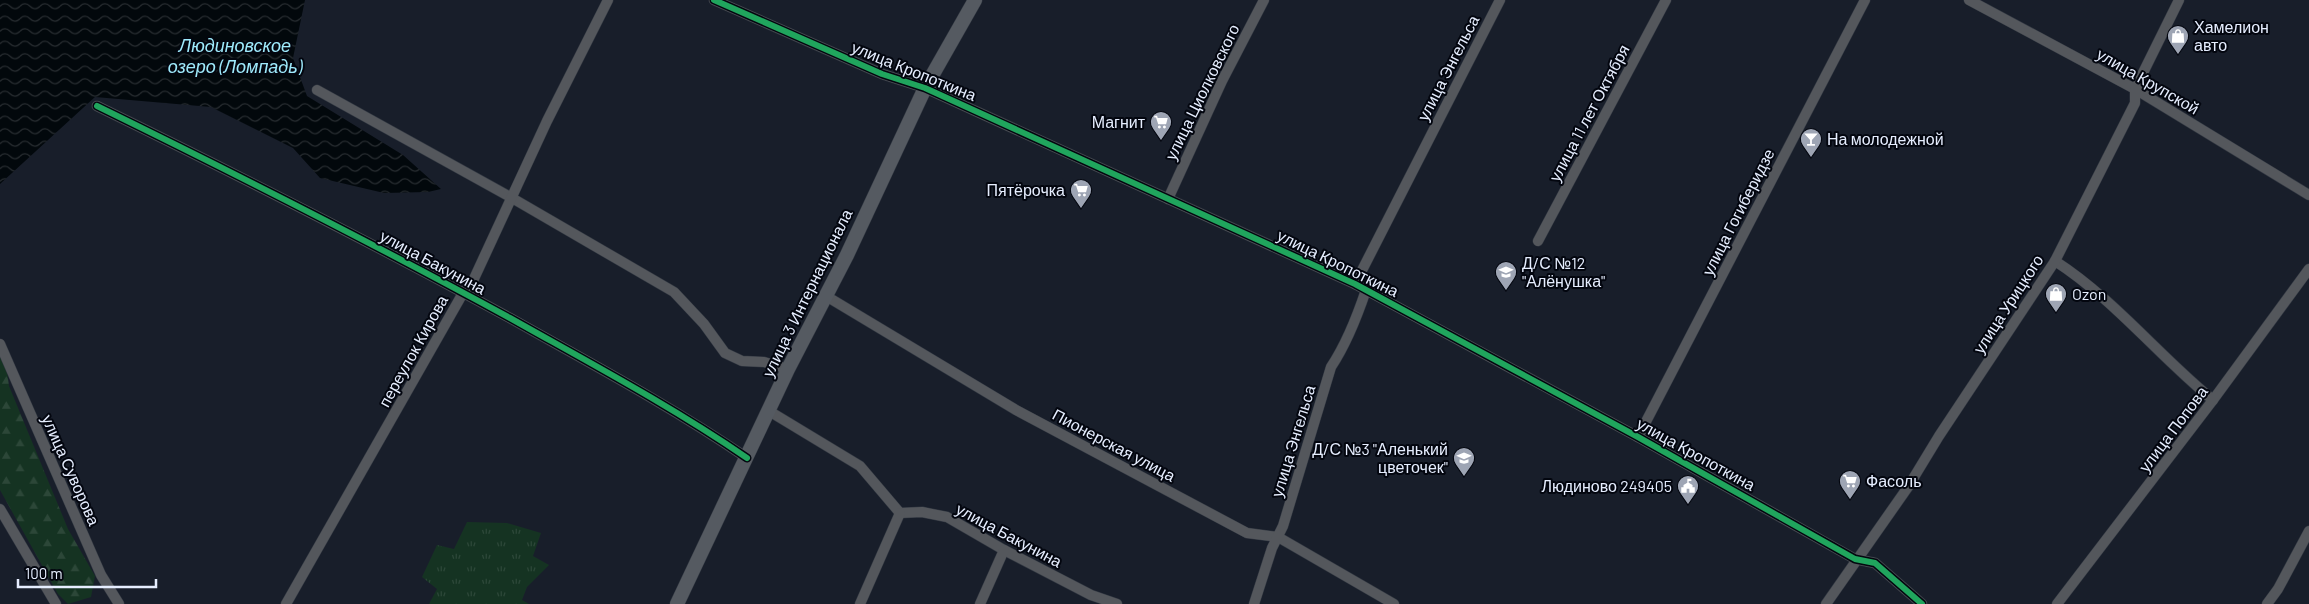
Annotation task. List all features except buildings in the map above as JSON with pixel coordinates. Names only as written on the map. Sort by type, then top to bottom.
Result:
[{"type":"street","name":"переулок Кирова","points":[[286,604],[463,293],[472,283],[547,121],[608,0]]},
{"type":"street","name":"улица Кропоткина","points":[[714,0],[882,74],[925,88],[1355,284],[1638,437],[1855,560],[1875,563],[1922,604]]},
{"type":"street","name":"улица 3 Интернационала","points":[[677,604],[788,369],[826,296],[925,88],[975,0]]},
{"type":"street","name":"улица Циолковского","points":[[1168,199],[1222,81],[1264,0]]},
{"type":"street","name":"улица Энгельса","points":[[1355,284],[1500,0]]},
{"type":"street","name":"улица 11 лет Октября","points":[[1538,240],[1666,0]]},
{"type":"street","name":"улица Гогиберидзе","points":[[1638,437],[1864,0]]},
{"type":"street","name":"улица Крупской","points":[[1969,0],[2135,89],[2309,195]]},
{"type":"street","name":"улица Урицкого","points":[[1826,604],[1855,560],[1908,487],[1939,436],[2055,260],[2135,103],[2135,89],[2179,0]]},
{"type":"street","points":[[317,90],[512,198],[674,292],[704,324],[726,353],[742,361],[764,362],[788,369]]},
{"type":"street","name":"улица Бакунина","points":[[97,106],[233,172],[463,293],[691,420],[747,458]]},
{"type":"street","points":[[2055,260],[2095,290],[2185,377],[2213,400]]},
{"type":"street","name":"улица Попова","points":[[2057,604],[2213,400],[2309,269]]},
{"type":"street","name":"улица Энгельса","points":[[1254,604],[1272,548],[1278,537],[1331,367],[1341,353],[1355,322],[1366,290]]},
{"type":"street","name":"Пионерская улица","points":[[826,296],[1025,415],[1247,533],[1278,537],[1394,604]]},
{"type":"street","name":"улица Суворова","points":[[0,344],[101,575],[120,604]]},
{"type":"street","points":[[768,411],[860,466],[900,513],[860,604]]},
{"type":"street","points":[[0,509],[56,604]]},
{"type":"street","name":"улица Бакунина","points":[[900,513],[922,512],[947,518],[1089,600],[1117,604]]},
{"type":"street","points":[[2267,604],[2278,589],[2309,531]]},
{"type":"street","points":[[980,604],[1004,550]]},
{"type":"green space","points":[[0,356],[6,363],[9,386],[68,529],[95,576],[91,597],[68,604],[58,594],[0,490]]},
{"type":"green space","points":[[467,522],[507,523],[541,533],[533,556],[549,565],[527,587],[522,600],[529,604],[429,604],[437,589],[422,577],[437,545],[454,549]]},
{"type":"water","name":"Людиновское озеро (Ломпадь)","points":[[0,0],[305,0],[293,58],[307,96],[403,155],[441,189],[428,192],[384,193],[320,178],[293,148],[211,107],[95,97],[0,184]]},
{"type":"cycle path","points":[[714,0],[882,74],[925,88],[1355,284],[1638,437],[1855,559],[1875,563],[1922,604]]},
{"type":"cycle path","points":[[97,106],[305,210],[510,318],[660,403],[747,458]]},
{"type":"place","name":"Хамелион авто","points":[[2178,55]]},
{"type":"place","name":"Магнит","points":[[1161,141]]},
{"type":"place","name":"На молодежной","points":[[1811,158]]},
{"type":"place","name":"Пятёрочка","points":[[1081,209]]},
{"type":"place","name":"Д/С №12 \"Алёнушка\"","points":[[1506,291]]},
{"type":"place","name":"Ozon","points":[[2056,313]]},
{"type":"place","name":"Д/С №3 \"Аленький цветочек\"","points":[[1464,477]]},
{"type":"place","name":"Фасоль","points":[[1850,500]]},
{"type":"place","name":"Людиново 249405","points":[[1688,505]]}]
